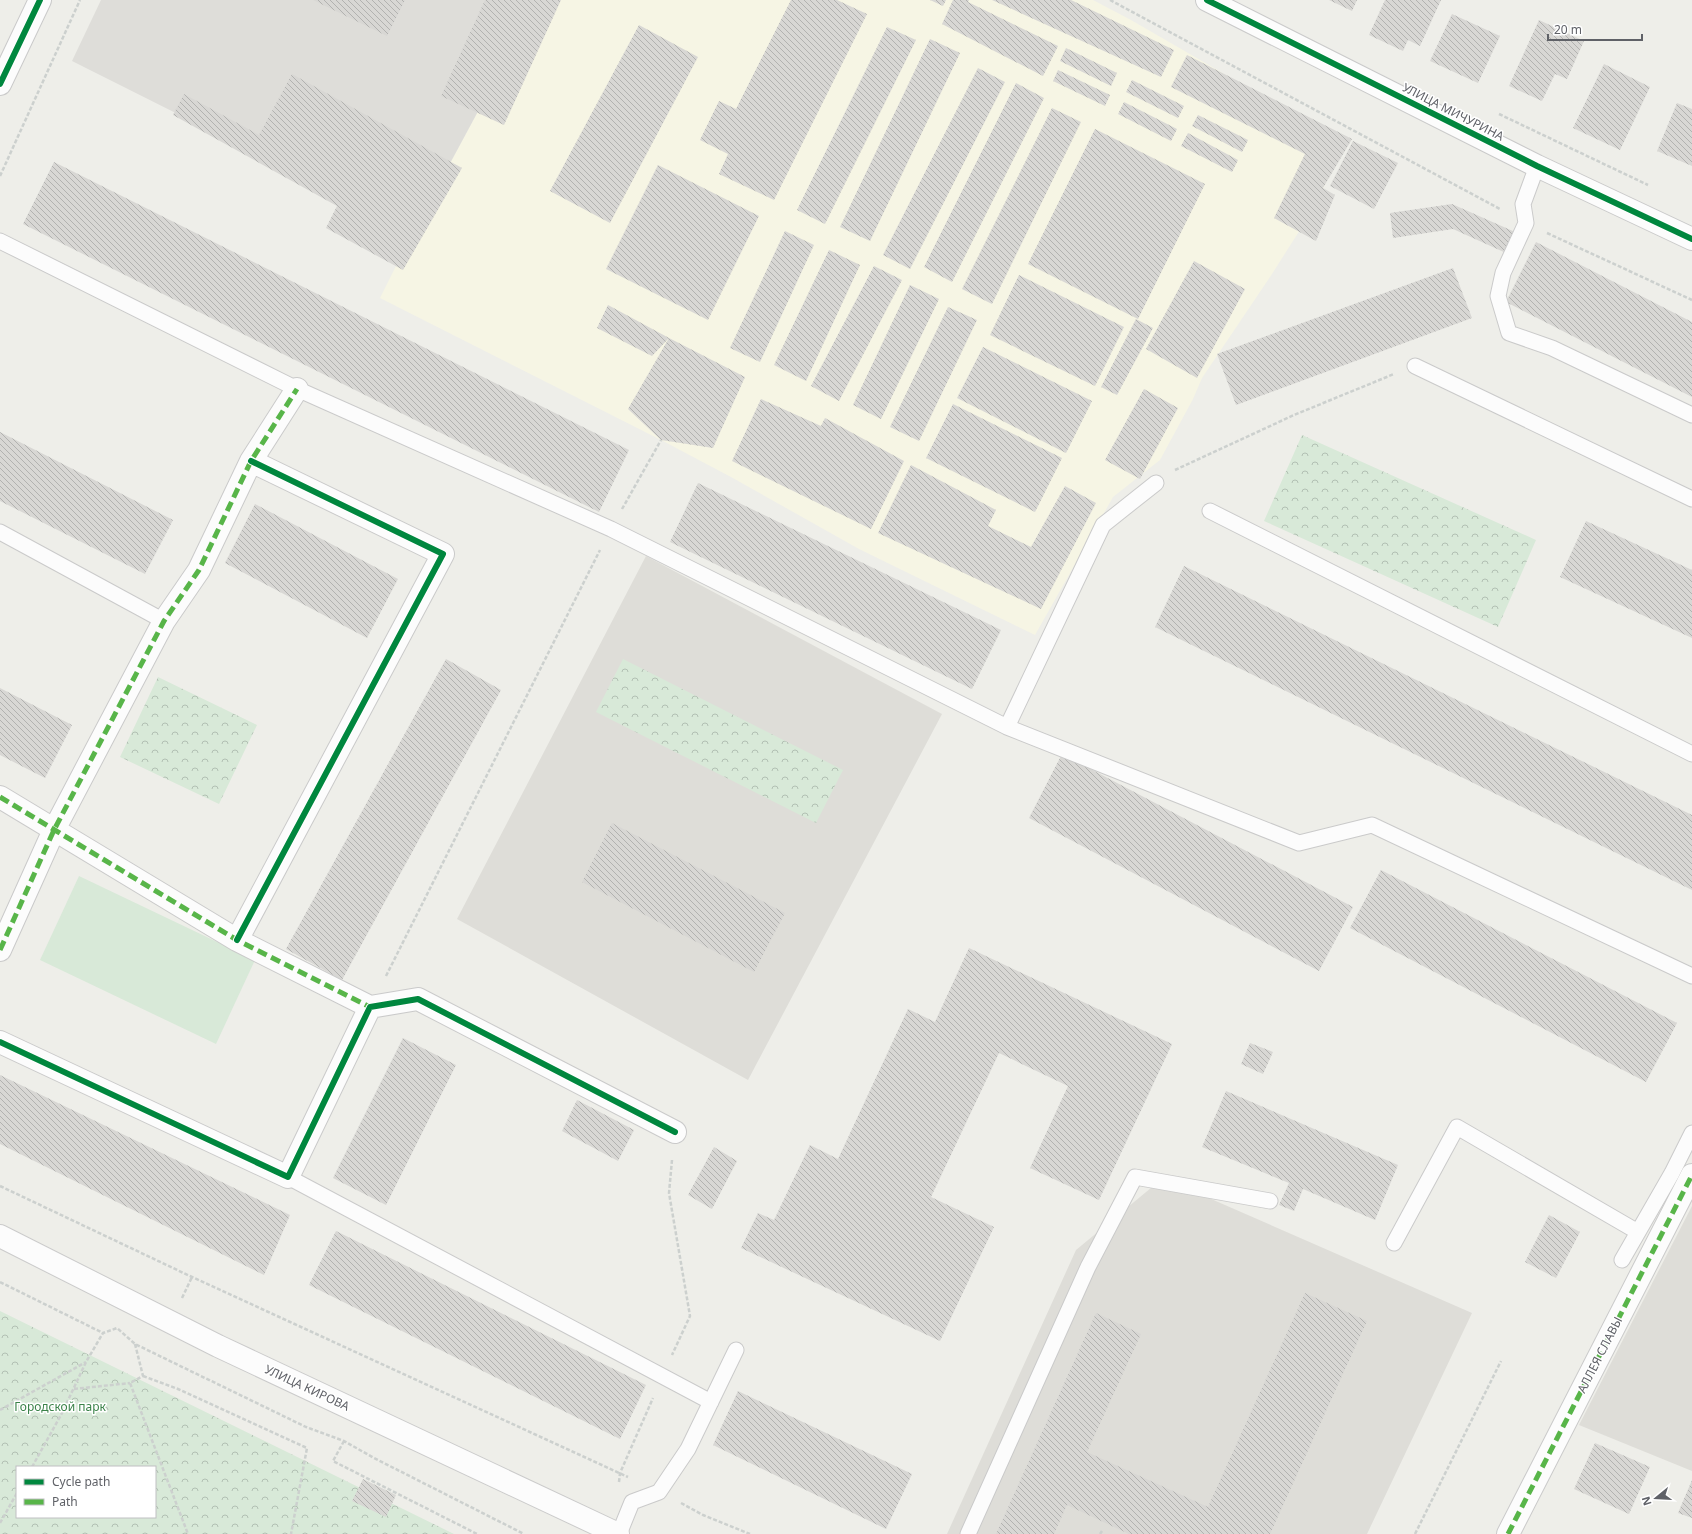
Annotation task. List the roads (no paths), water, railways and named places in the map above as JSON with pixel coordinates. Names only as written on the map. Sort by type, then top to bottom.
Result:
[{"type":"street","points":[[0,84],[40,0]]},
{"type":"street","name":"УЛИЦА МИЧУРИНА","points":[[1207,0],[1537,166],[1692,239]]},
{"type":"street","points":[[0,950],[54,830],[164,621],[199,570],[251,461],[297,389]]},
{"type":"street","points":[[238,940],[443,554],[251,461]]},
{"type":"street","points":[[0,797],[238,940],[370,1007],[418,999],[674,1132]]},
{"type":"street","points":[[0,1042],[288,1177],[370,1007]]},
{"type":"street","name":"АЛЛЕЯ СЛАВЫ","points":[[1508,1534],[1692,1176]]},
{"type":"street","name":"УЛИЦА КИРОВА","points":[[0,1236],[218,1346],[618,1534]]},
{"type":"lane","points":[[1537,166],[1523,204],[1526,223],[1503,273],[1498,296],[1509,333],[1552,348],[1692,415]]},
{"type":"lane","points":[[0,241],[297,389],[611,529],[1007,727],[1299,843],[1372,825],[1692,976]]},
{"type":"lane","points":[[1415,366],[1692,499]]},
{"type":"lane","points":[[1007,727],[1102,525],[1156,483]]},
{"type":"lane","points":[[1210,510],[1692,754]]},
{"type":"lane","points":[[0,532],[164,621]]},
{"type":"lane","points":[[1394,1243],[1457,1127],[1638,1232]]},
{"type":"lane","points":[[1622,1260],[1672,1173],[1692,1133]]},
{"type":"lane","points":[[288,1177],[711,1402]]},
{"type":"lane","points":[[968,1534],[1088,1267],[1135,1177],[1270,1201]]},
{"type":"lane","points":[[618,1534],[632,1502],[659,1492],[688,1449],[736,1350]]},
{"type":"park label","name":"Городской парк","points":[[60,1407]]}]
